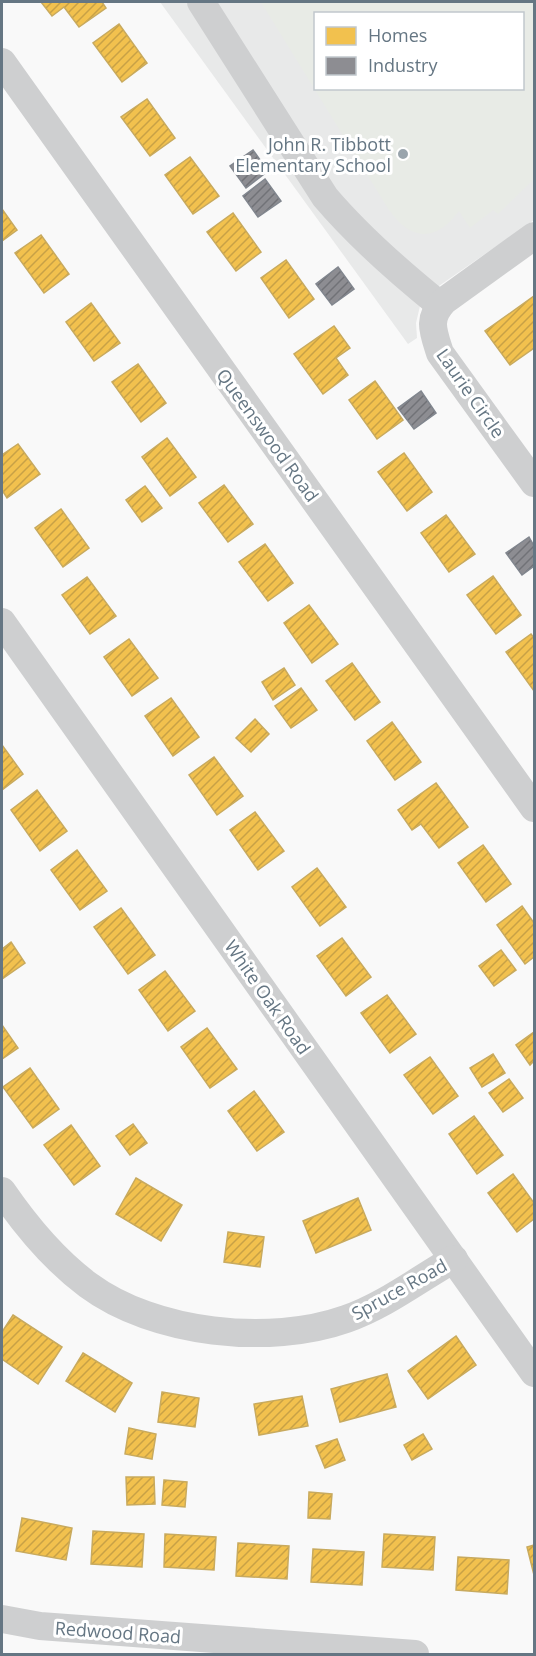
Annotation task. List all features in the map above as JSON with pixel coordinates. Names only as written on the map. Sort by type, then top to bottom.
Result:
[{"type":"street","points":[[201,2],[325,197],[345,221],[399,273],[440,305],[534,236]]},
{"type":"street","name":"Queenswood Road","points":[[2,62],[534,808]]},
{"type":"street","name":"Laurie Circle","points":[[440,305],[432,319],[433,333],[440,353],[534,483]]},
{"type":"street","name":"White Oak Road","points":[[2,622],[534,1373]]},
{"type":"street","name":"Spruce Road","points":[[2,1191],[28,1228],[88,1286],[124,1306],[169,1323],[265,1334],[314,1329],[348,1319],[385,1301],[454,1258]]},
{"type":"street","name":"Redwood Road","points":[[2,1619],[40,1626],[415,1654]]},
{"type":"shaded area","name":"John R. Tibbott Elementary School","points":[[160,2],[534,2],[534,220],[436,288],[420,306],[416,323],[417,338],[408,344]]},
{"type":"shaded area","points":[[261,2],[534,2],[534,179],[498,214],[493,210],[470,228],[459,211],[438,231],[422,234],[407,229],[395,217],[315,90],[524,90],[524,12],[314,12],[314,88]]},
{"type":"building: Homes","points":[[41,2],[102,2],[106,8],[79,27],[64,7],[52,16]]},
{"type":"building: Homes","points":[[119,24],[147,63],[122,82],[93,43]]},
{"type":"building: Homes","points":[[147,99],[175,138],[150,156],[121,117]]},
{"type":"building: Homes","points":[[190,157],[219,196],[193,214],[165,175]]},
{"type":"building: Homes","points":[[2,209],[17,230],[2,241]]},
{"type":"building: Homes","points":[[233,213],[261,252],[236,271],[207,232]]},
{"type":"building: Homes","points":[[41,235],[69,274],[44,293],[15,253]]},
{"type":"building: Homes","points":[[286,260],[314,299],[289,318],[261,278]]},
{"type":"building: Homes","points":[[534,296],[534,348],[510,365],[485,331]]},
{"type":"building: Homes","points":[[91,303],[120,343],[94,361],[66,322]]},
{"type":"building: Homes","points":[[334,326],[350,348],[336,358],[348,375],[323,394],[294,354]]},
{"type":"building: Homes","points":[[138,364],[166,403],[141,422],[112,382]]},
{"type":"building: Homes","points":[[375,381],[403,420],[377,439],[349,400]]},
{"type":"building: Homes","points":[[167,438],[196,477],[170,496],[142,457]]},
{"type":"building: Homes","points":[[18,444],[40,474],[7,498],[2,490],[2,455]]},
{"type":"building: Homes","points":[[404,453],[432,492],[407,511],[378,472]]},
{"type":"building: Homes","points":[[224,485],[253,524],[228,542],[199,503]]},
{"type":"building: Homes","points":[[145,486],[162,508],[142,522],[126,500]]},
{"type":"building: Homes","points":[[61,509],[89,548],[63,567],[35,528]]},
{"type":"building: Homes","points":[[446,515],[475,554],[449,572],[421,533]]},
{"type":"building: Homes","points":[[265,544],[293,583],[268,601],[239,562]]},
{"type":"building: Homes","points":[[493,576],[521,615],[496,634],[467,595]]},
{"type":"building: Homes","points":[[87,577],[116,616],[90,634],[62,595]]},
{"type":"building: Homes","points":[[309,605],[338,644],[312,663],[284,623]]},
{"type":"building: Homes","points":[[531,634],[534,638],[534,691],[506,652]]},
{"type":"building: Homes","points":[[129,639],[158,678],[132,696],[104,657]]},
{"type":"building: Homes","points":[[352,663],[380,702],[355,720],[326,681]]},
{"type":"building: Homes","points":[[284,668],[295,685],[273,700],[262,682]]},
{"type":"building: Homes","points":[[301,688],[317,710],[291,728],[275,706]]},
{"type":"building: Homes","points":[[171,698],[199,737],[173,756],[145,716]]},
{"type":"building: Homes","points":[[255,719],[269,734],[251,752],[236,738]]},
{"type":"building: Homes","points":[[392,722],[421,762],[395,780],[367,741]]},
{"type":"building: Homes","points":[[2,745],[23,774],[2,790]]},
{"type":"building: Homes","points":[[214,757],[243,796],[217,815],[189,775]]},
{"type":"building: Homes","points":[[436,783],[468,827],[439,848],[421,824],[412,830],[398,810]]},
{"type":"building: Homes","points":[[37,790],[67,831],[40,851],[11,810]]},
{"type":"building: Homes","points":[[255,812],[284,851],[258,870],[230,830]]},
{"type":"building: Homes","points":[[483,845],[511,884],[486,902],[458,863]]},
{"type":"building: Homes","points":[[77,850],[107,891],[80,910],[51,870]]},
{"type":"building: Homes","points":[[317,868],[346,907],[320,926],[292,887]]},
{"type":"building: Homes","points":[[522,906],[534,923],[534,957],[525,964],[497,925]]},
{"type":"building: Homes","points":[[121,908],[155,955],[128,974],[94,927]]},
{"type":"building: Homes","points":[[342,938],[371,977],[346,996],[317,956]]},
{"type":"building: Homes","points":[[11,942],[25,963],[2,979],[2,949]]},
{"type":"building: Homes","points":[[501,950],[516,970],[494,986],[479,966]]},
{"type":"building: Homes","points":[[165,971],[195,1011],[168,1031],[139,990]]},
{"type":"building: Homes","points":[[387,995],[416,1034],[390,1053],[361,1013]]},
{"type":"building: Homes","points":[[2,1025],[18,1048],[2,1059]]},
{"type":"building: Homes","points":[[207,1028],[237,1069],[210,1088],[181,1047]]},
{"type":"building: Homes","points":[[534,1032],[534,1061],[530,1065],[516,1045]]},
{"type":"building: Homes","points":[[493,1054],[505,1073],[482,1087],[470,1068]]},
{"type":"building: Homes","points":[[430,1057],[458,1096],[433,1114],[404,1075]]},
{"type":"building: Homes","points":[[30,1068],[59,1109],[33,1128],[3,1087]]},
{"type":"building: Homes","points":[[509,1079],[523,1098],[503,1112],[489,1093]]},
{"type":"building: Homes","points":[[254,1091],[284,1132],[257,1151],[228,1111]]},
{"type":"building: Homes","points":[[474,1116],[503,1155],[477,1174],[449,1134]]},
{"type":"building: Homes","points":[[133,1124],[147,1143],[130,1155],[116,1136]]},
{"type":"building: Homes","points":[[71,1125],[100,1166],[74,1185],[44,1145]]},
{"type":"building: Homes","points":[[513,1174],[534,1203],[534,1219],[517,1232],[488,1193]]},
{"type":"building: Homes","points":[[136,1178],[182,1205],[161,1241],[116,1214]]},
{"type":"building: Homes","points":[[358,1198],[371,1230],[316,1253],[303,1221]]},
{"type":"building: Homes","points":[[228,1232],[264,1237],[260,1267],[224,1262]]},
{"type":"building: Homes","points":[[13,1315],[62,1347],[38,1384],[2,1359],[2,1332]]},
{"type":"building: Homes","points":[[456,1336],[476,1365],[428,1399],[408,1371]]},
{"type":"building: Homes","points":[[83,1353],[132,1383],[115,1412],[66,1381]]},
{"type":"building: Homes","points":[[387,1374],[396,1407],[340,1422],[331,1389]]},
{"type":"building: Homes","points":[[162,1392],[199,1398],[195,1427],[158,1422]]},
{"type":"building: Homes","points":[[302,1396],[308,1426],[259,1435],[254,1404]]},
{"type":"building: Homes","points":[[129,1428],[156,1434],[152,1459],[125,1454]]},
{"type":"building: Homes","points":[[423,1434],[432,1449],[412,1460],[404,1445]]},
{"type":"building: Homes","points":[[337,1439],[345,1460],[325,1468],[316,1446]]},
{"type":"building: Homes","points":[[126,1477],[154,1477],[155,1504],[127,1505]]},
{"type":"building: Homes","points":[[164,1480],[187,1482],[185,1507],[162,1505]]},
{"type":"building: Homes","points":[[309,1492],[332,1494],[330,1519],[308,1518]]},
{"type":"building: Homes","points":[[22,1518],[72,1528],[66,1560],[16,1551]]},
{"type":"building: Homes","points":[[93,1531],[144,1534],[142,1567],[91,1564]]},
{"type":"building: Homes","points":[[165,1534],[216,1537],[214,1570],[164,1567]]},
{"type":"building: Homes","points":[[384,1534],[435,1537],[433,1570],[382,1567]]},
{"type":"building: Homes","points":[[238,1543],[289,1546],[287,1579],[236,1576]]},
{"type":"building: Homes","points":[[534,1545],[534,1575],[527,1547]]},
{"type":"building: Homes","points":[[313,1549],[364,1552],[362,1585],[311,1582]]},
{"type":"building: Homes","points":[[458,1557],[509,1560],[507,1594],[456,1590]]},
{"type":"building: Industry","points":[[253,150],[268,171],[246,188],[230,166]]},
{"type":"building: Industry","points":[[265,179],[281,201],[258,217],[243,196]]},
{"type":"building: Industry","points":[[338,267],[354,289],[332,305],[316,284]]},
{"type":"building: Industry","points":[[421,391],[436,413],[414,429],[398,408]]},
{"type":"building: Industry","points":[[529,537],[534,546],[534,566],[522,575],[506,553]]},
{"type":"place","name":"John R. Tibbott Elementary School","points":[[403,154]]}]
